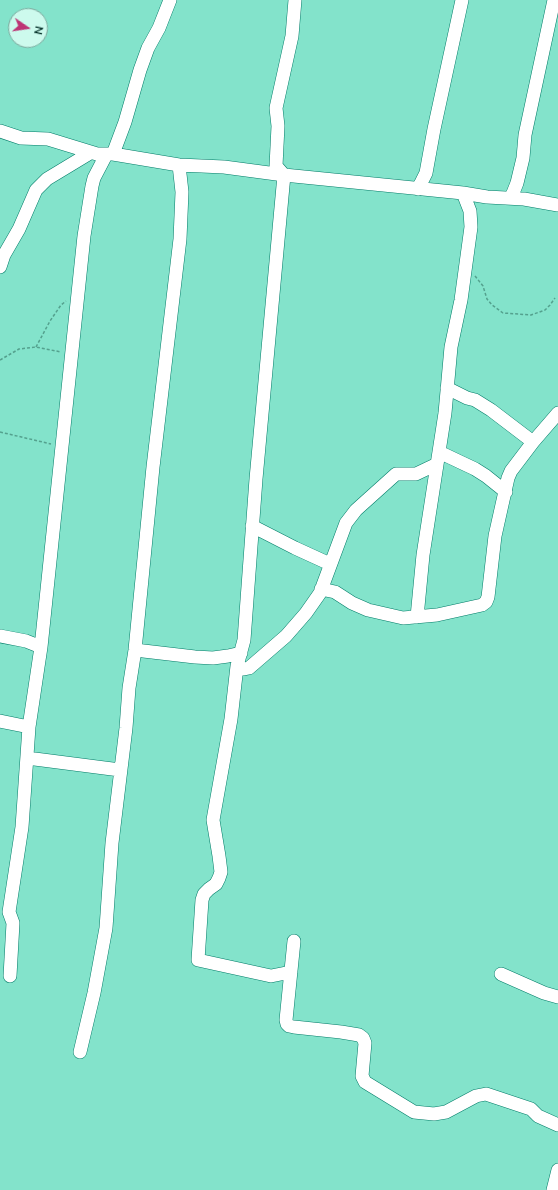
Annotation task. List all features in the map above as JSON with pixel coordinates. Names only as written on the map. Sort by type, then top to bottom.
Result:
[{"type":"street","points":[[10,976],[13,923],[9,912],[22,827],[29,728],[41,647],[89,199],[94,178],[109,154],[125,122],[148,48],[159,28],[170,0]]},
{"type":"street","points":[[291,972],[272,976],[198,960],[202,900],[204,894],[216,884],[221,872],[213,820],[231,719],[237,666],[244,640],[265,368],[284,175],[276,166],[278,126],[276,108],[292,36],[295,0]]},
{"type":"street","points":[[418,189],[426,173],[462,0]]},
{"type":"street","points":[[511,198],[517,183],[523,158],[525,135],[554,0]]},
{"type":"street","points":[[0,131],[22,138],[48,138],[90,153],[109,154],[180,165],[224,168],[464,193],[558,205]]},
{"type":"street","points":[[0,267],[4,255],[19,229],[36,190],[47,179],[90,153]]},
{"type":"street","points":[[80,1052],[94,993],[106,928],[112,843],[126,728],[129,688],[135,650],[153,467],[180,239],[182,192],[180,165]]},
{"type":"street","points":[[417,617],[423,555],[445,413],[451,347],[461,300],[471,227],[470,211],[464,193]]},
{"type":"street","points":[[447,388],[480,403],[533,442]]},
{"type":"street","points":[[321,589],[335,592],[352,603],[368,610],[403,618],[438,615],[482,605],[487,600],[495,536],[508,478],[533,442],[558,413]]},
{"type":"street","points":[[438,458],[475,469],[506,492]]},
{"type":"street","points":[[237,666],[244,669],[248,668],[286,636],[306,613],[320,593],[346,524],[356,510],[396,474],[416,474],[422,472],[438,458]]},
{"type":"street","points":[[252,526],[330,564]]},
{"type":"street","points":[[0,636],[26,641],[41,647]]},
{"type":"street","points":[[135,650],[173,656],[214,658],[241,652]]},
{"type":"street","points":[[0,721],[29,728]]},
{"type":"street","points":[[27,758],[120,770]]},
{"type":"street","points":[[294,941],[286,1020],[287,1024],[294,1027],[359,1035],[363,1038],[365,1043],[362,1076],[365,1082],[414,1112],[434,1114],[446,1112],[476,1096],[486,1094],[531,1109],[538,1116],[558,1125]]},
{"type":"street","points":[[501,974],[544,994],[558,997]]},
{"type":"street","points":[[553,1190],[558,1170]]},
{"type":"path","points":[[466,266],[483,286],[487,299],[492,305],[503,313],[531,315],[545,310],[554,298]]},
{"type":"path","points":[[36,347],[50,321],[61,305],[66,301]]},
{"type":"path","points":[[0,360],[19,349],[36,347],[72,354]]},
{"type":"path","points":[[0,432],[63,446]]}]
